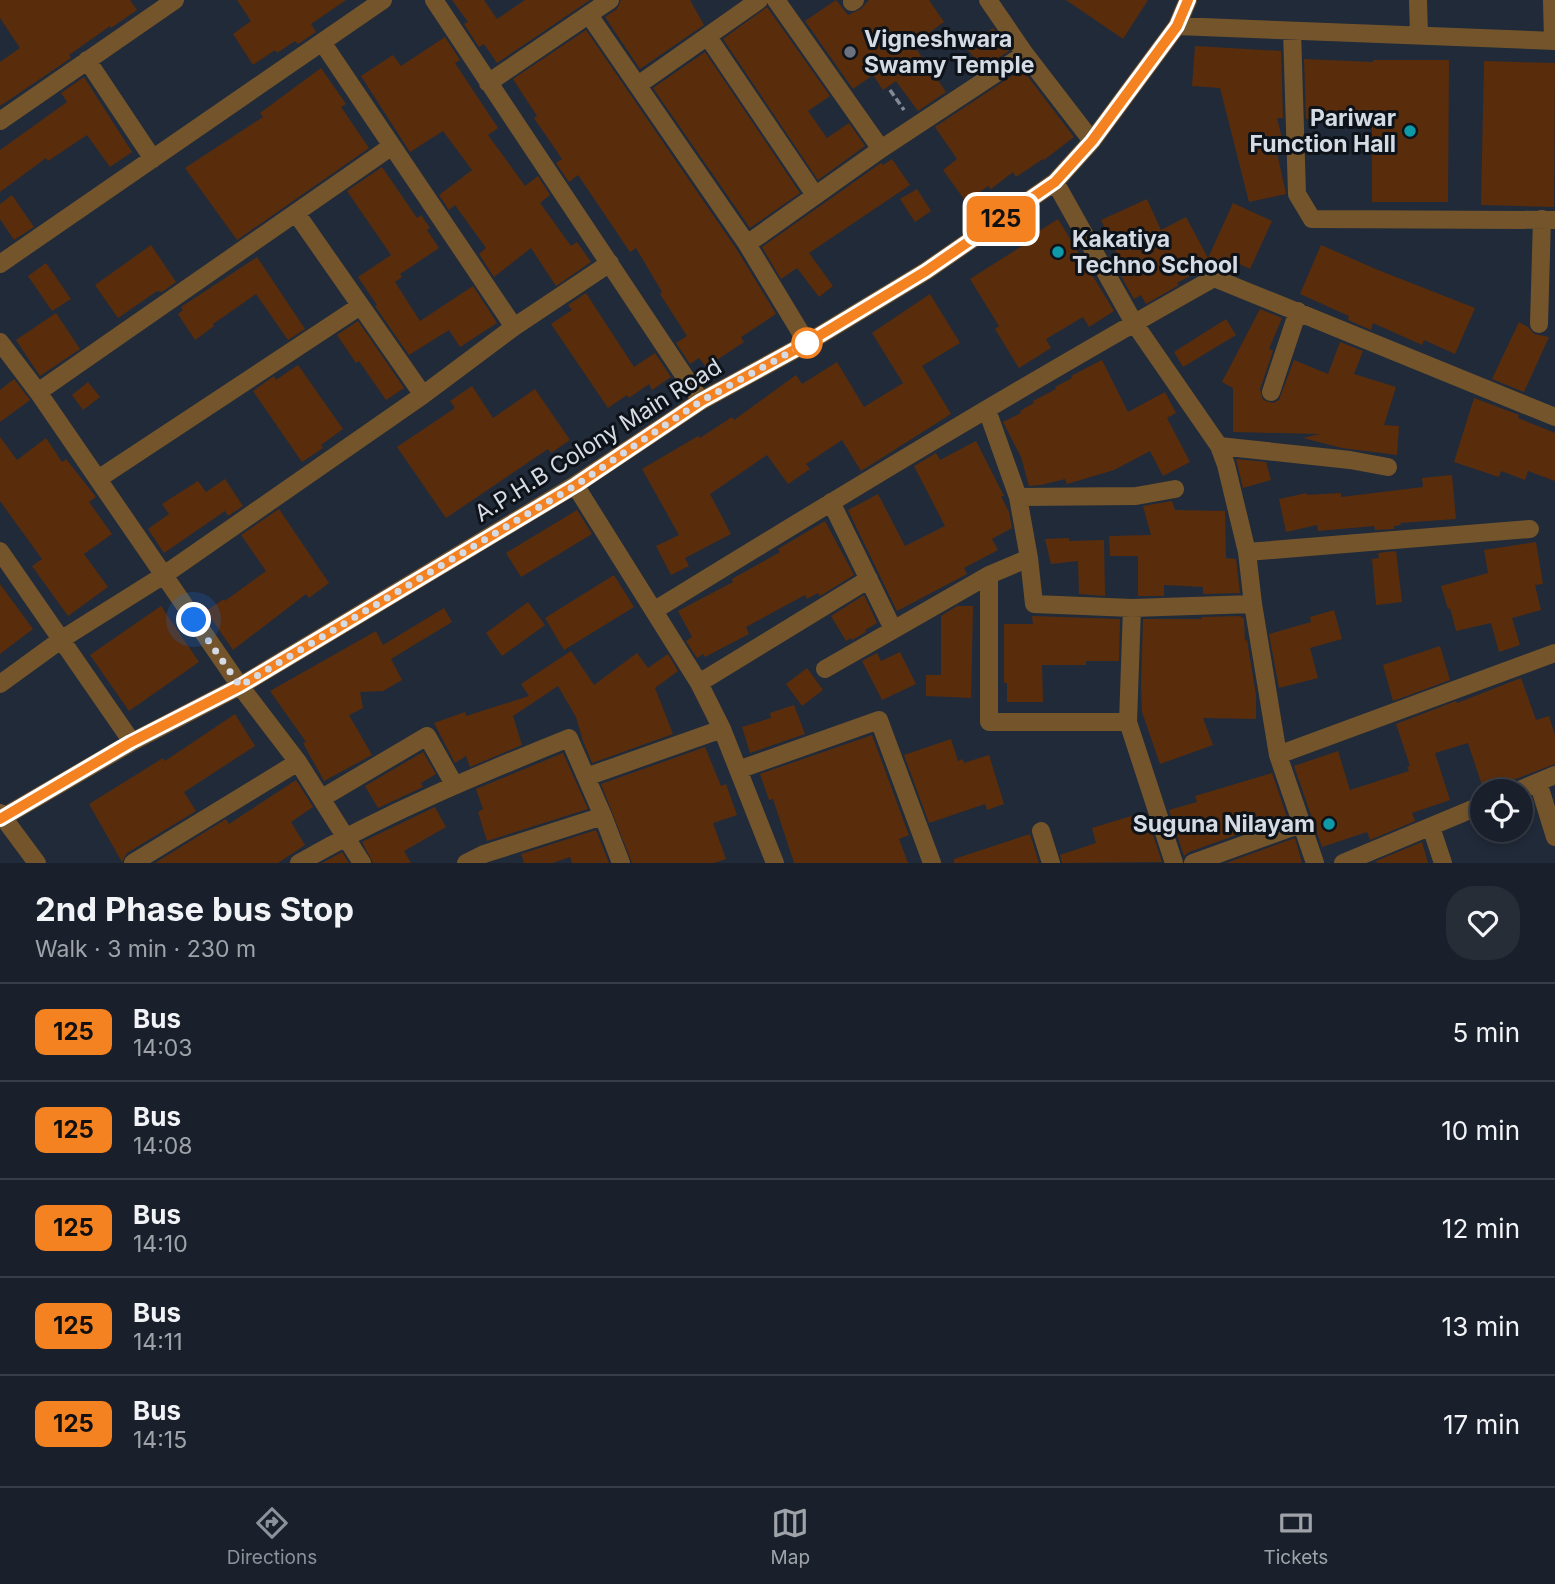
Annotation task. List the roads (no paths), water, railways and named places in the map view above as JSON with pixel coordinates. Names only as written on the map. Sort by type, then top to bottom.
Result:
[{"type":"street","points":[[0,121],[175,0]]},
{"type":"street","points":[[0,264],[383,0]]},
{"type":"street","points":[[434,0],[701,401]]},
{"type":"street","points":[[488,83],[610,0]]},
{"type":"street","points":[[638,85],[759,0]]},
{"type":"street","points":[[776,0],[881,149]]},
{"type":"street","points":[[988,0],[1025,54],[1092,141]]},
{"type":"street","name":"A.P.H.B Colony Main Road","points":[[1,816],[131,742],[240,686],[576,485],[701,401],[807,343],[926,271],[1055,182],[1092,141],[1177,26],[1188,0]]},
{"type":"street","points":[[1418,0],[1419,36]]},
{"type":"street","points":[[1177,26],[1554,41],[1552,0]]},
{"type":"street","points":[[589,15],[747,243],[807,343]]},
{"type":"street","points":[[1292,31],[1297,194],[1312,219],[1549,219],[1539,324]]},
{"type":"street","points":[[708,37],[815,195]]},
{"type":"street","points":[[322,42],[514,327]]},
{"type":"street","points":[[747,243],[881,149],[1025,54]]},
{"type":"street","points":[[87,60],[153,159]]},
{"type":"street","points":[[38,392],[392,146]]},
{"type":"street","points":[[1055,182],[1134,323],[1219,446],[1247,552],[1278,755],[1315,863]]},
{"type":"street","points":[[296,213],[423,395]]},
{"type":"street","points":[[0,684],[62,639],[164,575],[423,395],[514,327],[610,263]]},
{"type":"street","points":[[655,610],[831,502],[1214,278],[1555,417]]},
{"type":"street","points":[[97,478],[360,306]]},
{"type":"street","points":[[1270,392],[1298,311]]},
{"type":"street","points":[[0,342],[38,392],[240,686],[298,762],[362,863]]},
{"type":"street","points":[[987,410],[1018,497],[1034,604],[1132,608],[1253,604]]},
{"type":"street","points":[[1219,446],[1350,460],[1388,467]]},
{"type":"street","points":[[576,485],[699,683],[722,729],[775,863]]},
{"type":"street","points":[[1018,497],[1136,496],[1175,489]]},
{"type":"street","points":[[831,502],[893,629]]},
{"type":"street","points":[[1247,552],[1530,529]]},
{"type":"street","points":[[0,551],[131,742]]},
{"type":"street","points":[[825,669],[989,575],[1029,558]]},
{"type":"street","points":[[989,575],[989,722],[1128,722]]},
{"type":"street","points":[[699,683],[869,579]]},
{"type":"street","points":[[1132,608],[1128,722],[1174,863]]},
{"type":"street","points":[[1278,755],[1555,653]]},
{"type":"street","points":[[738,770],[879,720],[932,863]]},
{"type":"street","points":[[586,777],[722,729]]},
{"type":"street","points":[[322,798],[427,736],[454,784]]},
{"type":"street","points":[[299,863],[344,837],[454,784],[569,737],[621,863]]},
{"type":"street","points":[[134,863],[298,762]]},
{"type":"street","points":[[1547,779],[1555,837]]},
{"type":"street","points":[[1343,863],[1470,811]]},
{"type":"street","points":[[1,816],[37,863]]},
{"type":"street","points":[[466,863],[484,854],[603,816]]},
{"type":"street","points":[[1200,862],[1301,824]]},
{"type":"street","points":[[1431,827],[1443,863]]},
{"type":"street","points":[[1041,831],[1051,863]]},
{"type":"place","name":"Vigneshwara Swamy Temple","points":[[850,52]]},
{"type":"place","name":"Pariwar Function Hall","points":[[1410,131]]},
{"type":"place","name":"Kakatiya Techno School","points":[[1058,252]]},
{"type":"place","name":"Suguna Nilayam","points":[[1329,824]]}]
